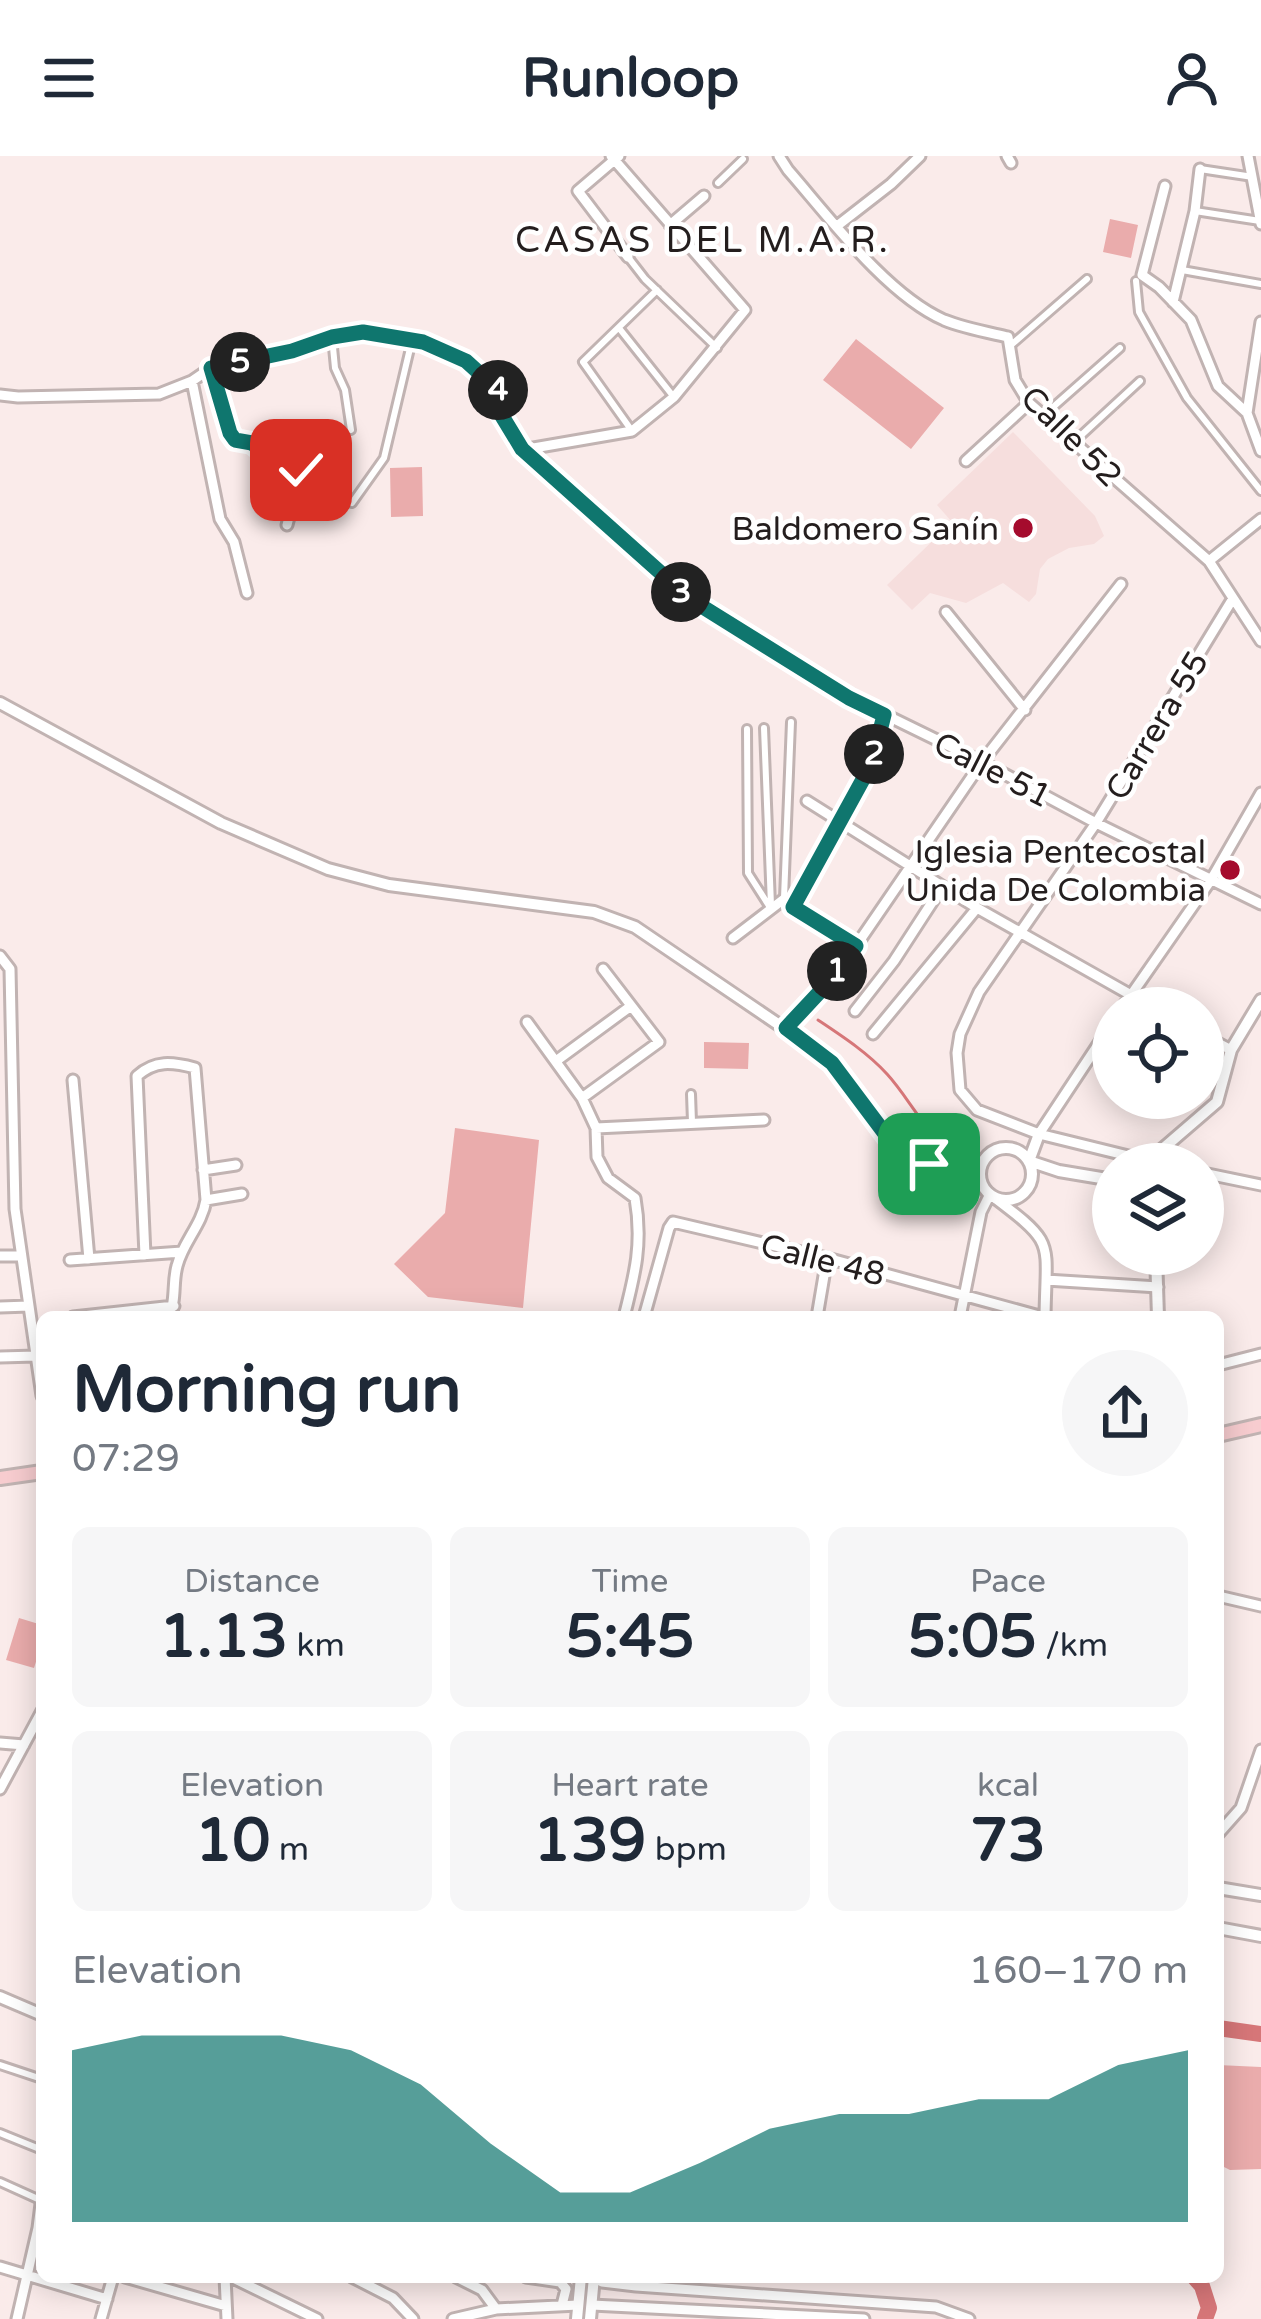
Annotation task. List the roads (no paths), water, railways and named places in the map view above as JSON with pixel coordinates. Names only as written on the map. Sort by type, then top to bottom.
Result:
[{"type":"main road","points":[[1224,1433],[1261,1424]]},
{"type":"main road","points":[[0,1478],[36,1473]]},
{"type":"street","name":"Calle 52","points":[[779,156],[874,269],[940,318],[1008,337],[1016,380],[1029,403],[1209,561],[1261,640]]},
{"type":"street","points":[[838,226],[920,156]]},
{"type":"street","points":[[1195,211],[1261,223],[1248,156]]},
{"type":"street","points":[[522,449],[632,431],[674,398],[717,348],[745,310],[615,157],[578,191],[645,279],[717,348]]},
{"type":"street","points":[[721,180],[739,161]]},
{"type":"street","points":[[1173,302],[1200,169],[1252,177]]},
{"type":"street","points":[[1165,186],[1139,278],[1139,313],[1187,398],[1261,491]]},
{"type":"street","points":[[670,225],[706,194]]},
{"type":"street","points":[[1180,269],[1261,284]]},
{"type":"street","points":[[1139,278],[1191,320],[1218,386],[1247,413],[1261,451]]},
{"type":"street","points":[[1011,346],[1087,279]]},
{"type":"street","points":[[632,431],[583,362],[657,290]]},
{"type":"street","points":[[1247,413],[1261,322]]},
{"type":"street","points":[[619,328],[674,398]]},
{"type":"street","name":"Calle 51","points":[[0,395],[158,394],[211,368],[363,332],[412,340],[466,361],[499,391],[502,416],[522,449],[690,599],[849,698],[1261,904]]},
{"type":"street","points":[[332,337],[334,368],[345,390],[351,430]]},
{"type":"street","points":[[352,502],[384,458],[412,340]]},
{"type":"street","points":[[1042,416],[1120,348]]},
{"type":"street","points":[[211,368],[235,440],[252,443],[270,458],[317,477]]},
{"type":"street","points":[[192,381],[220,519],[234,542],[247,593]]},
{"type":"street","points":[[1075,441],[1140,381]]},
{"type":"street","points":[[966,461],[1029,403]]},
{"type":"street","points":[[287,525],[301,470]]},
{"type":"street","points":[[1209,561],[1261,519]]},
{"type":"street","points":[[786,1028],[856,946],[982,762],[1120,584]]},
{"type":"street","name":"Carrera 55","points":[[1039,1134],[989,1116],[967,1100],[958,1080],[960,1034],[979,992],[1096,823],[1232,600]]},
{"type":"street","points":[[946,612],[1024,710]]},
{"type":"street","points":[[0,703],[221,823],[362,880],[580,910],[616,919],[647,934],[832,1063],[904,1154],[964,1172],[1030,1224],[1042,1239],[1047,1264],[1044,1311]]},
{"type":"street","points":[[733,938],[771,909],[788,903],[872,763],[884,715]]},
{"type":"street","points":[[788,903],[791,722]]},
{"type":"street","points":[[764,728],[771,909]]},
{"type":"street","points":[[747,729],[748,873],[771,909]]},
{"type":"street","points":[[1137,987],[1211,880],[1261,793]]},
{"type":"street","points":[[807,801],[942,887],[1117,987]]},
{"type":"street","points":[[855,1012],[942,887]]},
{"type":"street","points":[[788,903],[856,946]]},
{"type":"street","points":[[873,1034],[977,908]]},
{"type":"street","points":[[0,956],[10,969],[5,1017],[13,1074],[15,1209],[36,1356],[0,1357]]},
{"type":"street","points":[[582,1098],[658,1042],[603,969]]},
{"type":"street","points":[[1173,1143],[1216,1102],[1231,1050],[1261,1000]]},
{"type":"street","points":[[556,1061],[631,1006]]},
{"type":"street","points":[[527,1022],[582,1098],[596,1128],[597,1157],[608,1178],[635,1198],[639,1251],[625,1311]]},
{"type":"street","points":[[1224,1046],[1231,1050]]},
{"type":"street","points":[[1032,1180],[1025,1157],[1092,1054]]},
{"type":"street","points":[[146,1255],[137,1076],[149,1065],[172,1062],[195,1068],[206,1200],[204,1214],[176,1270],[171,1311]]},
{"type":"street","points":[[0,1068],[13,1074]]},
{"type":"street","points":[[73,1080],[89,1259]]},
{"type":"street","points":[[691,1094],[692,1122]]},
{"type":"street","points":[[596,1128],[764,1120]]},
{"type":"street","points":[[1039,1134],[1092,1148]]},
{"type":"street","points":[[941,1166],[985,1158],[1001,1148],[1059,1172],[1092,1177]]},
{"type":"street","points":[[981,1183],[985,1158]]},
{"type":"street","points":[[203,1169],[236,1165]]},
{"type":"street","points":[[991,1195],[1006,1200],[1019,1196],[1032,1180],[1059,1172]]},
{"type":"street","points":[[1224,1177],[1261,1185]]},
{"type":"street","points":[[206,1200],[242,1194]]},
{"type":"street","points":[[961,1311],[981,1212],[991,1195]]},
{"type":"street","points":[[0,1209],[15,1209]]},
{"type":"street","name":"Calle 48","points":[[646,1311],[673,1222],[1021,1311]]},
{"type":"street","points":[[70,1261],[182,1252]]},
{"type":"street","points":[[0,1256],[20,1256]]},
{"type":"street","points":[[818,1311],[827,1258]]},
{"type":"street","points":[[1157,1275],[1158,1311]]},
{"type":"street","points":[[1046,1280],[1158,1287]]},
{"type":"street","points":[[0,1307],[29,1306]]},
{"type":"street","points":[[1224,1363],[1261,1354]]},
{"type":"street","points":[[1224,1597],[1261,1606]]},
{"type":"street","points":[[0,1789],[36,1722]]},
{"type":"street","points":[[0,1743],[24,1745]]},
{"type":"street","points":[[1224,1827],[1240,1808],[1261,1750]]},
{"type":"street","points":[[1224,1889],[1261,1895]]},
{"type":"street","points":[[1224,1926],[1261,1932]]},
{"type":"street","points":[[1,1999],[36,2012]]},
{"type":"street","points":[[0,2065],[36,2077]]},
{"type":"street","points":[[0,2133],[36,2148]]},
{"type":"street","points":[[0,2182],[36,2196]]},
{"type":"street","points":[[17,2319],[36,2244]]},
{"type":"street","points":[[0,2267],[36,2278]]},
{"type":"street","points":[[52,2283],[106,2299]]},
{"type":"street","points":[[100,2319],[111,2283]]},
{"type":"street","points":[[146,2283],[226,2306]]},
{"type":"street","points":[[226,2319],[228,2283]]},
{"type":"street","points":[[241,2283],[317,2319]]},
{"type":"street","points":[[364,2283],[393,2298],[413,2319]]},
{"type":"street","points":[[561,2283],[566,2289],[562,2305]]},
{"type":"street","points":[[610,2283],[936,2307],[969,2319]]},
{"type":"street","points":[[484,2284],[496,2308]]},
{"type":"street","points":[[634,2308],[636,2286]]},
{"type":"street","points":[[453,2319],[496,2308],[562,2305],[587,2310],[863,2319]]},
{"type":"street","points":[[525,2319],[526,2306]]},
{"type":"street","points":[[577,2319],[587,2310]]},
{"type":"waterway","points":[[818,1020],[880,1066],[928,1128],[958,1153]]},
{"type":"waterway","points":[[1224,2029],[1261,2034]]},
{"type":"waterway","points":[[1199,2283],[1209,2308],[1205,2319]]},
{"type":"place","name":"Baldomero Sanín","points":[[1023,528]]},
{"type":"place","name":"Iglesia Pentecostal Unida De Colombia","points":[[1230,870]]},
{"type":"district","name":"CASAS DEL M.A.R.","points":[[703,239]]}]
